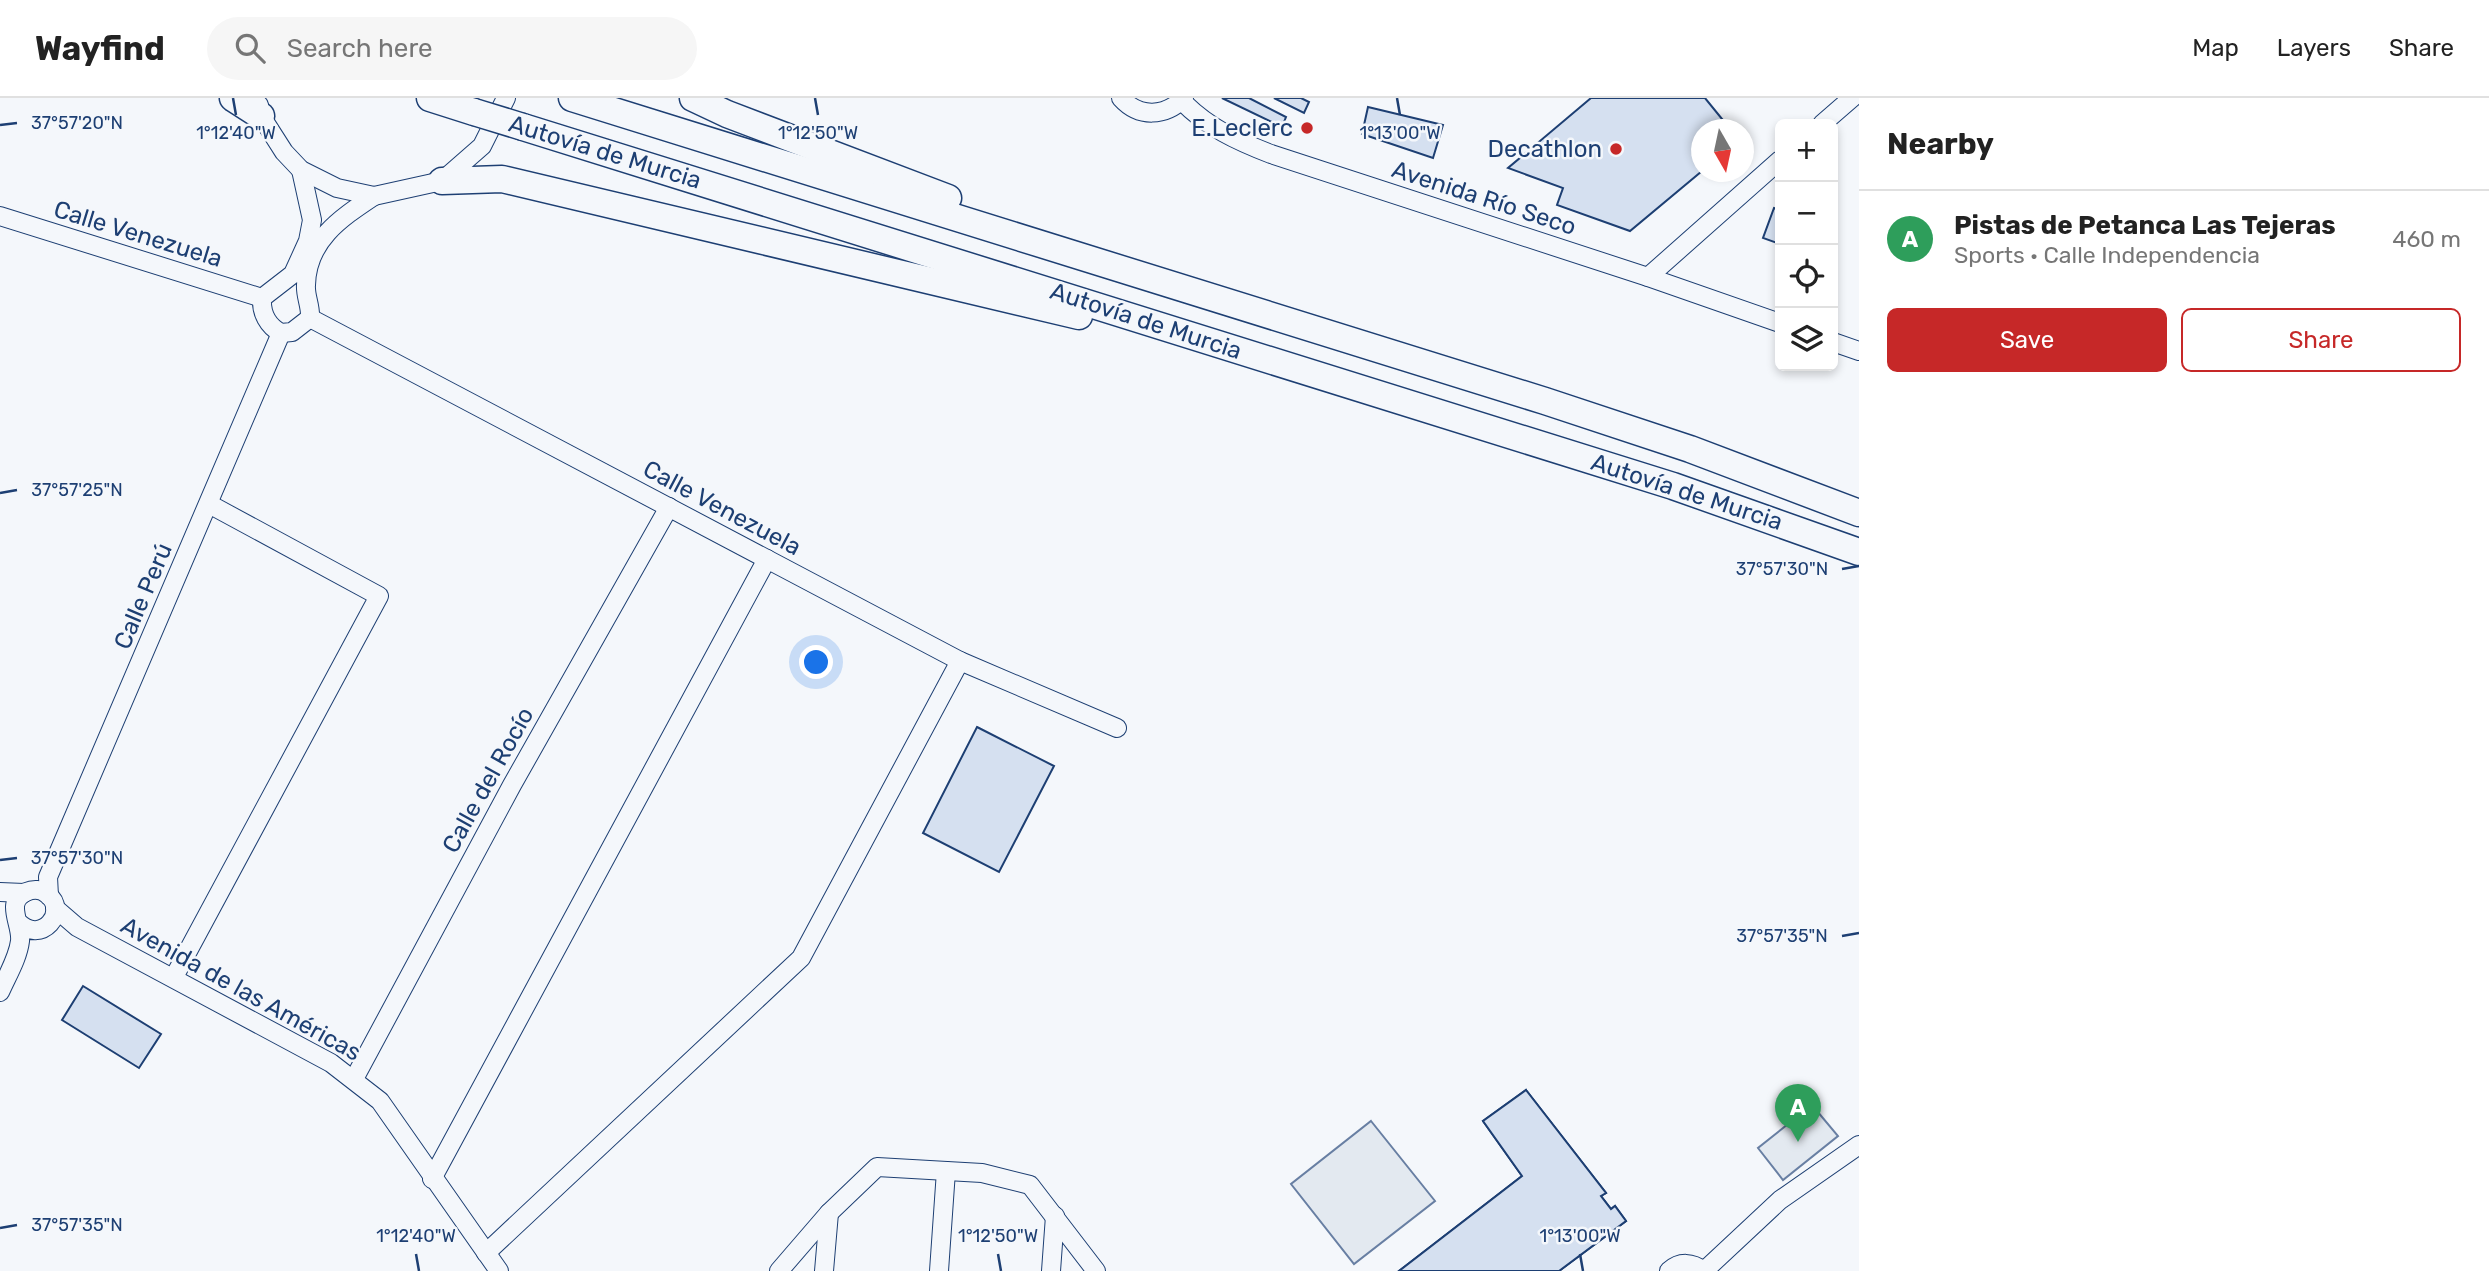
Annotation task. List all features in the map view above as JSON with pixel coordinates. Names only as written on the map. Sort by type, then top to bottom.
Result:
[{"type":"highway","points":[[233,98],[259,107]]},
{"type":"highway","name":"Autovía de Murcia","points":[[430,98],[1673,486],[1859,552]]},
{"type":"highway","name":"Autovía de Murcia","points":[[572,98],[1679,445],[1859,513]]},
{"type":"highway","points":[[693,98],[727,114],[1192,291]]},
{"type":"highway","points":[[442,181],[502,179],[1288,366]]},
{"type":"street","points":[[301,170],[312,220],[308,241],[293,274],[262,298],[261,307],[267,319],[272,328],[281,334],[292,332],[310,318],[306,284],[312,258],[322,236],[338,221],[374,196],[442,181],[482,146],[506,98]]},
{"type":"street","points":[[1121,98],[1133,109],[1146,113],[1159,113],[1183,99]]},
{"type":"street","points":[[1828,119],[1852,98]]},
{"type":"street","name":"Avenida Río Seco","points":[[1183,99],[1230,138],[1270,154],[1775,321]]},
{"type":"street","points":[[259,107],[284,152],[301,170],[337,188],[374,196]]},
{"type":"street","points":[[1648,277],[1775,164]]},
{"type":"street","name":"Calle Venezuela","points":[[0,216],[262,298]]},
{"type":"street","name":"Calle Venezuela","points":[[310,318],[960,662],[1117,728]]},
{"type":"street","name":"Calle Perú","points":[[49,914],[48,877],[281,334]]},
{"type":"street","points":[[1838,344],[1859,351]]},
{"type":"street","points":[[174,977],[379,596],[209,504]]},
{"type":"street","name":"Calle del Rocío","points":[[354,1079],[512,785],[669,507]]},
{"type":"street","points":[[432,1179],[767,559]]},
{"type":"street","points":[[486,1253],[801,958],[960,662]]},
{"type":"street","points":[[11,910],[27,892],[48,877]]},
{"type":"street","points":[[0,892],[37,890],[49,914]]},
{"type":"street","points":[[11,910],[28,929],[49,914]]},
{"type":"street","points":[[0,992],[18,951],[20,939],[11,910]]},
{"type":"street","points":[[18,951],[49,914]]},
{"type":"street","name":"Avenida de las Américas","points":[[49,914],[174,977],[331,1063],[354,1079],[380,1101],[432,1179],[499,1271]]},
{"type":"street","points":[[1669,1271],[1681,1264],[1689,1264],[1704,1271],[1780,1200],[1859,1145]]},
{"type":"street","points":[[779,1271],[829,1213],[877,1167],[982,1173],[1030,1185],[1096,1271]]},
{"type":"street","points":[[939,1271],[946,1171]]},
{"type":"street","points":[[824,1271],[829,1213]]},
{"type":"street","points":[[1051,1271],[1055,1216]]},
{"type":"shaded area","points":[[1812,1105],[1838,1136],[1783,1180],[1758,1148]]},
{"type":"shaded area","points":[[1371,1121],[1435,1201],[1354,1264],[1291,1184]]},
{"type":"building","points":[[1222,98],[1249,98],[1286,117],[1282,127]]},
{"type":"building","points":[[1274,98],[1301,98],[1309,102],[1304,113]]},
{"type":"building","name":"Decathlon","points":[[1591,98],[1705,98],[1722,119],[1691,119],[1691,180],[1630,231],[1557,205],[1563,188],[1508,168]]},
{"type":"building","points":[[1368,107],[1443,125],[1433,158],[1362,134]]},
{"type":"building","points":[[1774,208],[1775,208],[1775,242],[1763,238]]},
{"type":"building","points":[[977,727],[1054,766],[999,872],[923,833]]},
{"type":"building","points":[[83,986],[161,1034],[139,1068],[62,1020]]},
{"type":"building","points":[[1526,1090],[1606,1193],[1601,1196],[1611,1209],[1615,1206],[1626,1221],[1559,1271],[1526,1271],[1554,1249],[1542,1234],[1494,1271],[1450,1271],[1442,1261],[1428,1271],[1399,1271],[1522,1176],[1483,1121]],"holes":[[[1518,1203],[1530,1218],[1467,1266],[1455,1251]]]},
{"type":"building","points":[[1526,1090],[1606,1193],[1601,1196],[1611,1209],[1615,1206],[1626,1221],[1559,1271],[1399,1271],[1522,1176],[1483,1121]]},
{"type":"place","name":"E.Leclerc","points":[[1307,128]]},
{"type":"place","name":"Decathlon","points":[[1616,149]]},
{"type":"place","name":"Pistas de Petanca Las Tejeras","points":[[1798,1142]]}]
